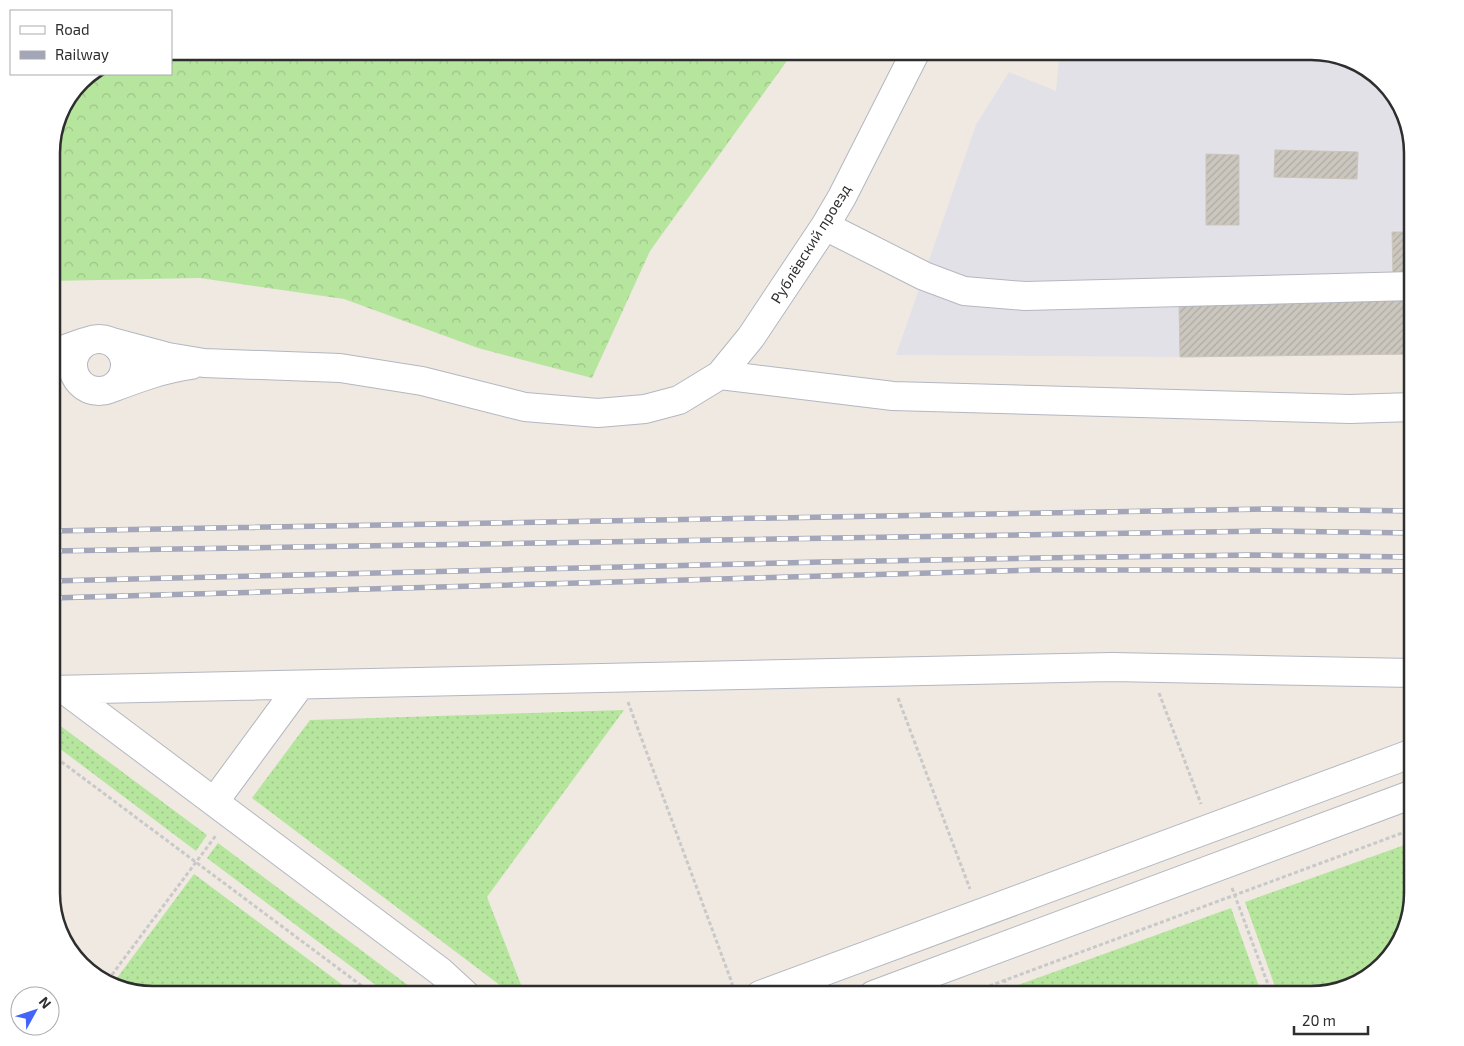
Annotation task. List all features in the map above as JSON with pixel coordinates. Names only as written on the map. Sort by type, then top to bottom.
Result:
[{"type":"street","name":"Рублёвский проезд","points":[[720,376],[751,337],[825,226],[842,197],[911,60]]},
{"type":"street","points":[[825,226],[924,276],[964,291],[1025,296],[1404,286]]},
{"type":"street","points":[[60,352],[98,342],[204,363],[340,368],[422,381],[525,407],[598,413],[645,409],[679,400],[720,376],[894,396],[1350,409],[1404,407]]},
{"type":"street","points":[[86,389],[78,383],[74,375],[72,366],[74,356],[78,348],[98,342],[119,348],[124,356],[126,365],[124,374],[120,382],[112,388]]},
{"type":"street","points":[[60,381],[94,392],[104,391],[168,368],[204,363]]},
{"type":"street","points":[[60,690],[1112,667],[1404,673]]},
{"type":"street","points":[[223,808],[300,685]]},
{"type":"street","points":[[60,691],[223,808],[458,986]]},
{"type":"street","points":[[784,986],[1404,756]]},
{"type":"street","points":[[897,986],[1404,797]]},
{"type":"path","points":[[1159,693],[1210,828]]},
{"type":"path","points":[[898,697],[979,914]]},
{"type":"path","points":[[628,702],[732,986]]},
{"type":"path","points":[[60,760],[362,986]]},
{"type":"path","points":[[111,976],[196,862],[223,808]]},
{"type":"path","points":[[989,986],[1404,832]]},
{"type":"path","points":[[1223,865],[1269,986]]},
{"type":"path","points":[[993,950],[1007,986]]},
{"type":"shaded area","points":[[1059,60],[1311,60],[1341,65],[1368,79],[1392,106],[1399,123],[1403,141],[1404,354],[1180,357],[896,355],[976,125],[1009,72],[1056,91]]},
{"type":"green space","points":[[172,60],[788,60],[650,251],[592,378],[478,348],[344,299],[200,278],[60,281],[60,147],[63,129],[67,117],[79,96],[103,75],[172,75]]},
{"type":"green space","points":[[624,710],[487,897],[522,986],[501,986],[252,798],[310,720]]},
{"type":"green space","points":[[60,727],[207,835],[196,851],[60,749]]},
{"type":"green space","points":[[218,843],[409,986],[377,986],[207,858]]},
{"type":"green space","points":[[1404,845],[1403,905],[1399,923],[1394,934],[1385,950],[1372,963],[1363,970],[1341,981],[1311,986],[1275,986],[1245,902]]},
{"type":"green space","points":[[194,874],[344,986],[147,986],[117,978]]},
{"type":"green space","points":[[1231,908],[1259,986],[1015,986]]},
{"type":"building","points":[[1275,150],[1358,152],[1357,179],[1274,177]]},
{"type":"building","points":[[1206,154],[1239,155],[1239,225],[1206,225]]},
{"type":"building","points":[[1392,232],[1404,232],[1404,276],[1393,276]]},
{"type":"building","points":[[1404,300],[1404,354],[1180,357],[1179,303]]},
{"type":"railway","points":[[60,531],[1267,509],[1404,511]]},
{"type":"railway","points":[[60,551],[1266,531],[1404,533]]},
{"type":"railway","points":[[60,581],[1040,558],[1251,555],[1404,557]]},
{"type":"railway","points":[[60,598],[1037,570],[1404,571]]}]
